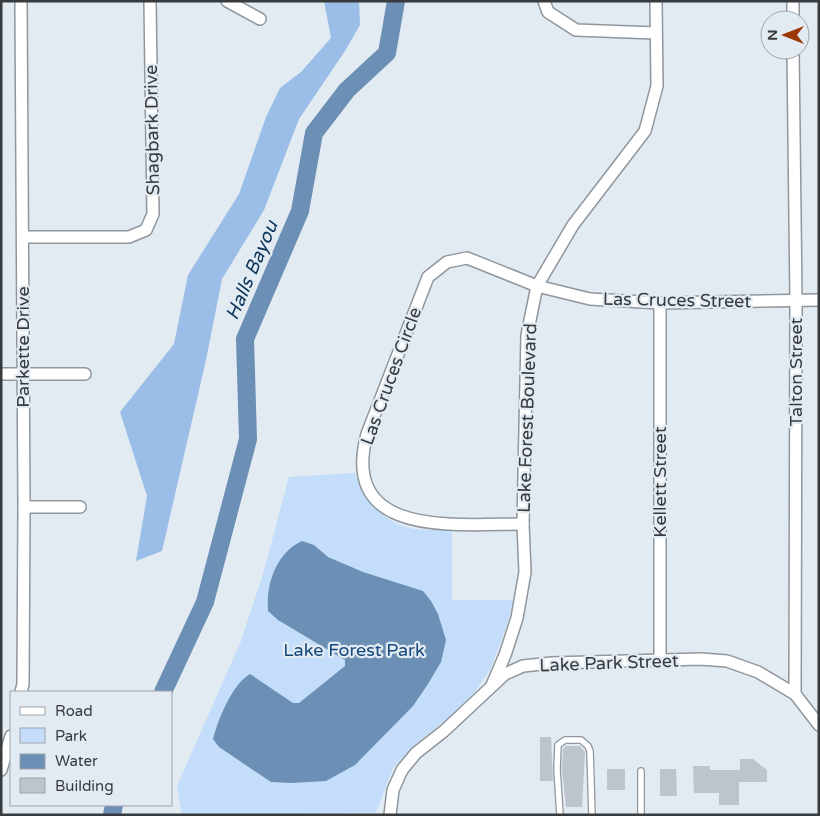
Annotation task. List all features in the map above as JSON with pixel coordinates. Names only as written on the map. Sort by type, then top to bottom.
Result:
[{"type":"street","name":"Parkette Drive","points":[[21,1],[24,374],[23,684],[21,691]]},
{"type":"street","name":"Shagbark Drive","points":[[23,237],[129,236],[146,230],[153,214],[150,1]]},
{"type":"street","points":[[227,1],[260,19]]},
{"type":"street","points":[[544,1],[548,12],[576,30],[655,33]]},
{"type":"street","name":"Lake Forest Boulevard","points":[[492,685],[505,655],[517,618],[525,572],[523,524],[527,335],[537,286],[573,225],[645,130],[657,86],[656,1]]},
{"type":"street","name":"Talton Street","points":[[793,60],[796,300],[795,694]]},
{"type":"street","name":"Las Cruces Circle","points":[[523,524],[432,524],[402,517],[375,499],[363,477],[362,451],[428,277],[447,262],[467,258],[537,286]]},
{"type":"street","name":"Las Cruces Street","points":[[537,286],[590,299],[660,303],[819,300]]},
{"type":"street","name":"Kellett Street","points":[[660,303],[660,661]]},
{"type":"street","points":[[1,374],[85,374]]},
{"type":"street","points":[[24,507],[80,507]]},
{"type":"street","name":"Lake Park Street","points":[[390,815],[393,790],[402,770],[416,753],[444,731],[505,674],[523,666],[552,663],[700,660],[726,662],[758,672],[795,694],[819,725]]},
{"type":"street","points":[[1,770],[10,739]]},
{"type":"lane","points":[[560,815],[557,769],[558,744],[565,740],[581,740],[588,746],[590,751],[592,815]]},
{"type":"lane","points":[[641,771],[641,815]]},
{"type":"green space","name":"Lake Forest Park","points":[[355,473],[362,491],[368,500],[390,520],[415,529],[452,529],[452,600],[513,600],[507,625],[490,670],[474,693],[459,709],[418,742],[393,768],[376,813],[182,815],[177,786],[241,641],[263,574],[289,477]]},
{"type":"shaded area","points":[[324,1],[359,1],[360,25],[345,51],[299,119],[264,210],[222,279],[206,360],[162,551],[136,561],[147,496],[120,412],[174,344],[188,275],[239,194],[266,117],[280,88],[301,72],[331,38]]},
{"type":"water","points":[[302,541],[314,545],[328,557],[363,572],[423,591],[438,614],[446,640],[441,662],[413,706],[355,765],[326,781],[271,782],[219,747],[213,739],[218,722],[232,694],[243,679],[250,674],[293,703],[299,703],[345,666],[345,660],[278,620],[268,611],[269,590],[274,570],[285,553]]},
{"type":"building","points":[[540,737],[551,737],[553,781],[540,781]]},
{"type":"building","points":[[566,746],[580,746],[585,752],[582,807],[566,807],[562,769],[563,749]]},
{"type":"building","points":[[740,759],[753,759],[767,770],[767,782],[739,782],[739,805],[719,805],[719,793],[694,793],[693,766],[710,766],[710,770],[740,770]]},
{"type":"building","points":[[607,769],[625,769],[625,790],[607,790]]},
{"type":"building","points":[[660,769],[676,769],[677,796],[660,796]]},
{"type":"waterway","name":"Halls Bayou","points":[[163,691],[205,602],[248,439],[245,339],[300,211],[314,133],[347,90],[387,53],[396,1]]},
{"type":"waterway","name":"Halls Bayou","points":[[112,815],[114,806]]}]
